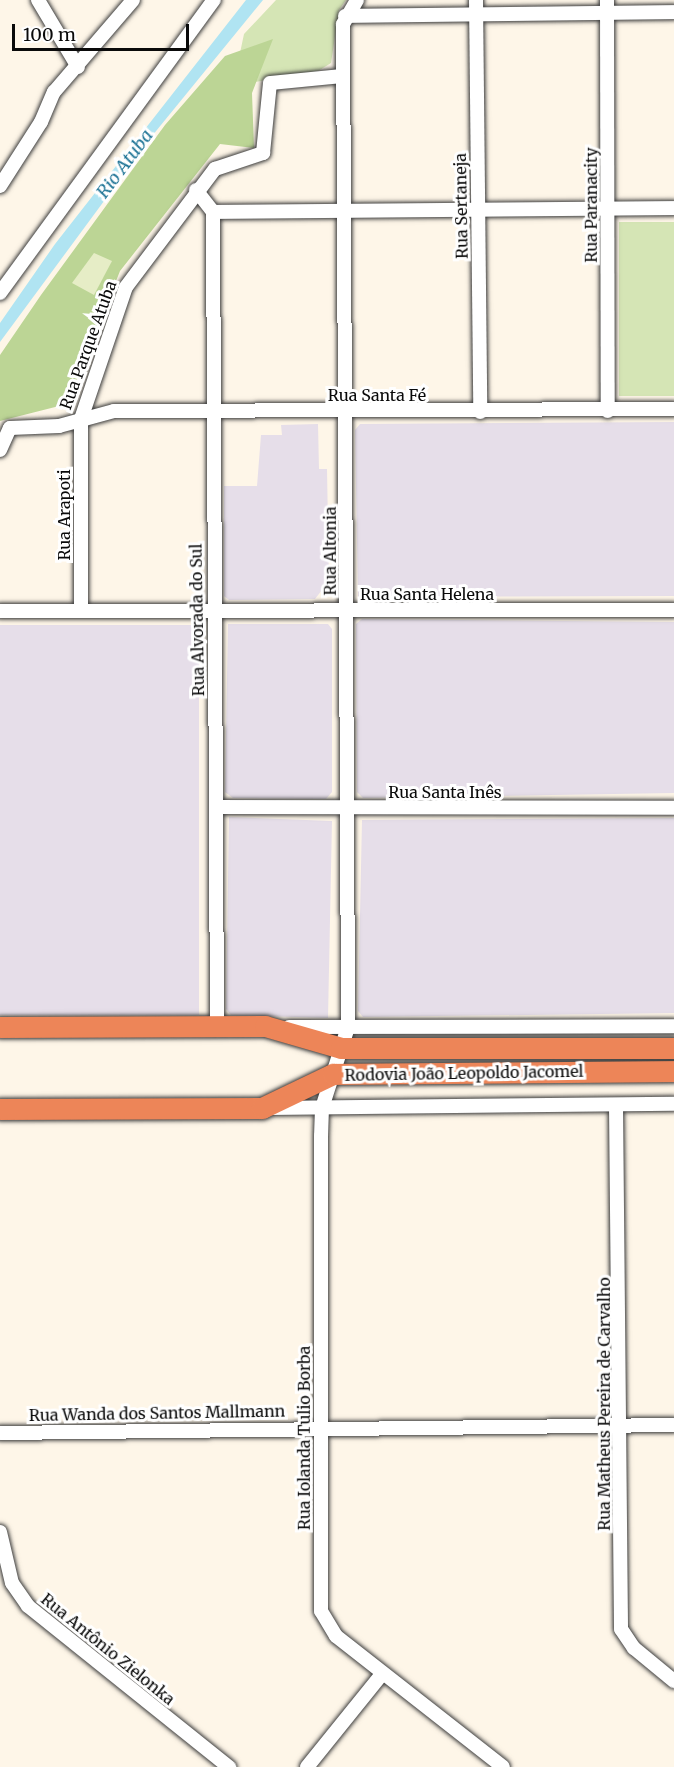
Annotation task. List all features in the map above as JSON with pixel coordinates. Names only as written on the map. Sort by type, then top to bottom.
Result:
[{"type":"highway","name":"Rodovia João Leopoldo Jacomel","points":[[0,1027],[265,1026],[341,1048],[674,1048]]},
{"type":"highway","name":"Rodovia João Leopoldo Jacomel","points":[[0,1108],[262,1108],[333,1074],[674,1071]]},
{"type":"street","points":[[38,0],[78,67]]},
{"type":"street","points":[[0,186],[41,122],[51,96],[133,0]]},
{"type":"street","points":[[0,293],[214,0]]},
{"type":"street","points":[[343,76],[345,16],[357,0]]},
{"type":"street","name":"Rua Sertaneja","points":[[476,0],[480,412]]},
{"type":"street","points":[[345,16],[476,15],[607,7],[674,12]]},
{"type":"street","name":"Rua Paranacity","points":[[607,7],[608,411]]},
{"type":"street","name":"Rua Parque Atuba","points":[[0,450],[10,428],[81,419],[126,286],[196,190],[215,169],[262,153],[270,83],[343,76]]},
{"type":"street","name":"Rua Altonia","points":[[343,76],[347,412],[345,810],[348,1027]]},
{"type":"street","points":[[196,190],[213,212],[345,209],[477,212],[608,211],[674,208]]},
{"type":"street","name":"Rua Alvorada do Sul","points":[[213,212],[212,611],[217,807],[217,1026]]},
{"type":"street","name":"Rua Santa Fé","points":[[81,419],[114,411],[480,412],[674,409]]},
{"type":"street","name":"Rua Arapoti","points":[[81,419],[81,611]]},
{"type":"street","name":"Rua Santa Helena","points":[[0,611],[674,610]]},
{"type":"street","name":"Rua Santa Inês","points":[[217,807],[345,810],[674,808]]},
{"type":"street","name":"Rodovia João Leopoldo Jacomel","points":[[265,1026],[674,1026]]},
{"type":"street","name":"Rua Iolanda Tulio Borba","points":[[348,1027],[322,1108],[318,1427],[321,1611],[336,1636],[503,1767]]},
{"type":"street","name":"Rodovia João Leopoldo Jacomel","points":[[262,1108],[674,1104]]},
{"type":"street","name":"Rua Matheus Pereira de Carvalho","points":[[616,1105],[623,1426],[621,1629],[634,1648],[674,1681]]},
{"type":"street","name":"Rua Wanda dos Santos Mallmann","points":[[0,1433],[318,1427],[674,1425]]},
{"type":"street","name":"Rua Antônio Zielonka","points":[[0,1532],[12,1583],[28,1606],[229,1767]]},
{"type":"street","points":[[307,1767],[382,1674]]},
{"type":"shaded area","points":[[674,422],[674,596],[358,597],[355,430],[360,424]]},
{"type":"shaded area","points":[[318,424],[319,469],[327,469],[329,581],[315,599],[229,600],[224,596],[224,486],[257,486],[261,435],[282,435],[281,425]]},
{"type":"shaded area","points":[[362,619],[674,622],[674,793],[363,798],[357,792],[356,624]]},
{"type":"shaded area","points":[[228,624],[328,624],[332,629],[332,792],[326,799],[233,798],[225,792]]},
{"type":"shaded area","points":[[0,625],[199,625],[199,1015],[0,1015]]},
{"type":"shaded area","points":[[229,817],[332,821],[328,1018],[231,1015],[226,1009]]},
{"type":"shaded area","points":[[674,818],[674,1013],[363,1017],[358,1011],[362,820]]},
{"type":"green space","points":[[276,0],[346,0],[339,10],[331,63],[318,71],[233,86],[244,34]]},
{"type":"green space","points":[[273,39],[252,93],[254,148],[220,144],[120,271],[67,404],[0,421],[0,355],[41,295],[165,125],[225,56]]},
{"type":"green space","points":[[619,222],[674,222],[674,396],[619,396]]},
{"type":"green space","points":[[94,253],[112,261],[94,295],[72,283]]},
{"type":"water","name":"Rio Atuba","points":[[246,0],[263,0],[152,136],[0,342],[0,323],[55,244]]}]
